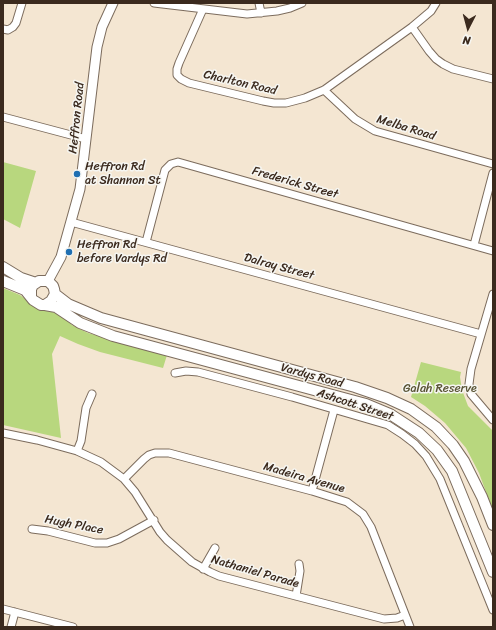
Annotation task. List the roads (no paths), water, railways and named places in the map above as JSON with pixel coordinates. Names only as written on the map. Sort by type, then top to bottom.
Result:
[{"type":"main road","points":[[3,267],[21,278],[36,283]]},
{"type":"main road","points":[[3,281],[25,290],[31,297],[37,303],[45,305],[51,301],[55,294],[53,286],[48,281],[44,280],[36,283],[31,289],[31,297]]},
{"type":"main road","name":"Vardys Road","points":[[55,294],[68,304],[106,320],[355,387],[387,398],[411,409],[436,427],[453,445],[464,461],[482,497],[493,525]]},
{"type":"main road","name":"Vardys Road","points":[[45,305],[56,307],[80,323],[113,336],[366,404],[390,414],[419,433],[436,450],[452,471],[493,572]]},
{"type":"street","points":[[6,29],[13,27],[16,23],[22,3]]},
{"type":"street","name":"Heffron Road","points":[[48,281],[61,257],[82,180],[97,47],[102,27],[113,3]]},
{"type":"street","points":[[154,3],[247,14],[290,8],[302,3]]},
{"type":"street","points":[[259,3],[261,13]]},
{"type":"street","name":"Charlton Road","points":[[203,9],[177,69],[177,75],[181,80],[274,103],[296,101],[324,90],[412,27],[431,11],[436,3]]},
{"type":"street","points":[[412,27],[429,51],[443,64],[453,69],[493,79]]},
{"type":"street","name":"Melba Road","points":[[324,90],[355,119],[375,131],[493,164]]},
{"type":"street","points":[[3,117],[86,139]]},
{"type":"street","name":"Frederick Street","points":[[146,242],[165,170],[171,164],[178,162],[493,251]]},
{"type":"street","points":[[474,245],[493,174]]},
{"type":"street","name":"Dalray Street","points":[[71,222],[481,334]]},
{"type":"street","points":[[493,294],[470,375],[471,394],[493,420]]},
{"type":"street","name":"Ashcott Street","points":[[175,373],[186,371],[198,372],[292,397],[388,425],[402,434],[415,444],[426,456],[440,479],[493,610]]},
{"type":"street","points":[[77,451],[81,441],[86,408],[92,394]]},
{"type":"street","points":[[312,491],[334,410]]},
{"type":"street","name":"Nathaniel Parade","points":[[3,434],[37,440],[77,451],[101,462],[124,479],[135,492],[154,520],[160,532],[167,540],[184,556],[203,569],[219,576],[384,619],[396,618],[405,614]]},
{"type":"street","name":"Madeira Avenue","points":[[124,479],[149,455],[169,453],[338,498],[347,502],[363,514],[371,527],[410,627]]},
{"type":"street","name":"Hugh Place","points":[[32,529],[40,529],[89,542],[100,543],[112,542],[154,520]]},
{"type":"street","points":[[203,569],[215,548]]},
{"type":"street","points":[[296,596],[299,564]]},
{"type":"street","points":[[3,609],[74,627]]},
{"type":"street","points":[[11,627],[16,612]]},
{"type":"place","name":"Heffron Rd at Shannon St","points":[[77,174]]},
{"type":"place","name":"Heffron Rd before Vardys Rd","points":[[69,252]]},
{"type":"park label","name":"Galah Reserve","points":[[440,389]]}]
